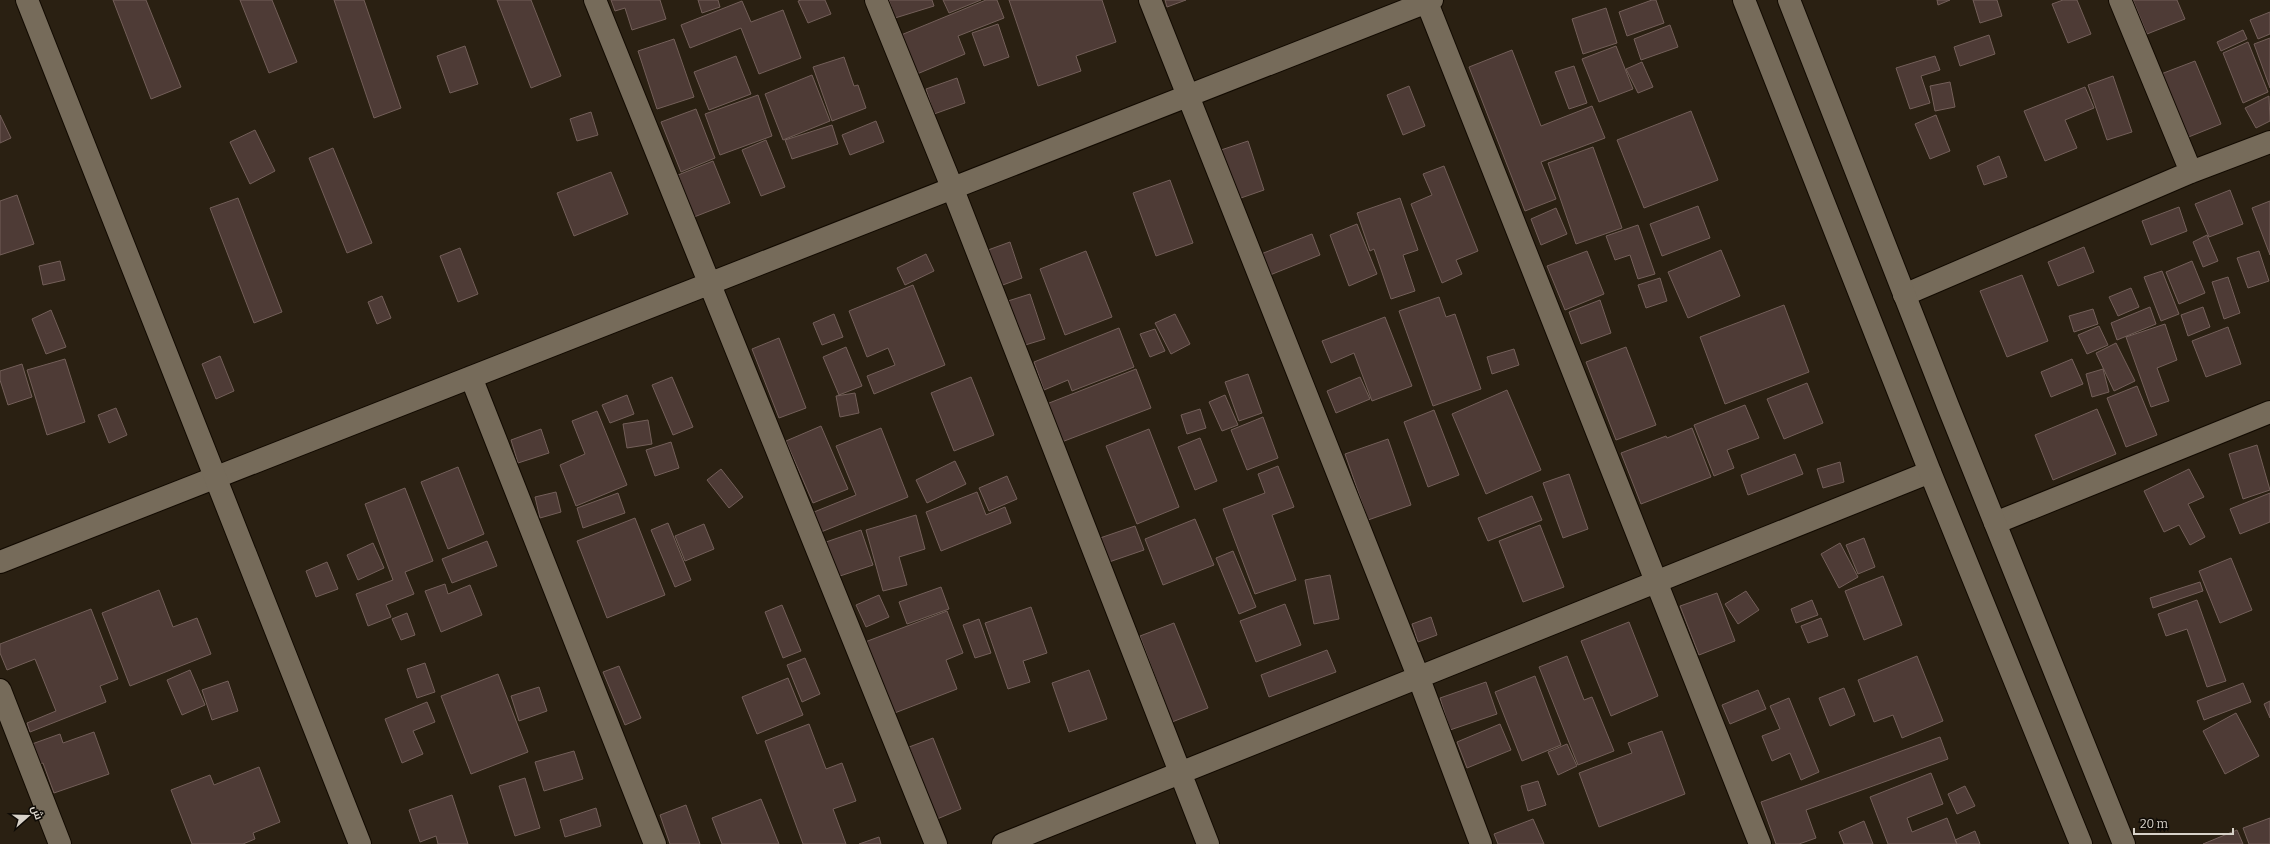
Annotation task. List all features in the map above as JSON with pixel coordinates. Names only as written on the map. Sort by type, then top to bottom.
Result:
[{"type":"street","points":[[27,0],[360,844]]},
{"type":"street","points":[[595,0],[936,844]]},
{"type":"street","points":[[876,0],[952,187],[1208,844]]},
{"type":"street","points":[[1150,0],[1189,95],[1418,676],[1481,844]]},
{"type":"street","points":[[1744,0],[1930,472],[2081,844]]},
{"type":"street","points":[[1789,0],[1994,523],[2124,844]]},
{"type":"street","points":[[2120,0],[2191,172]]},
{"type":"street","points":[[0,562],[708,282],[1428,1],[1656,584],[1760,844]]},
{"type":"street","points":[[1904,295],[2191,172],[2270,142]]},
{"type":"street","points":[[471,377],[655,844]]},
{"type":"street","points":[[1994,523],[2270,412]]},
{"type":"street","points":[[1003,844],[1418,676],[1656,584],[1930,472]]},
{"type":"street","points":[[0,690],[60,844]]},
{"type":"building","points":[[113,0],[146,0],[181,87],[151,99]]},
{"type":"building","points":[[240,0],[272,0],[297,62],[269,73]]},
{"type":"building","points":[[334,0],[364,0],[401,108],[374,118]]},
{"type":"building","points":[[497,0],[531,0],[561,76],[531,88]]},
{"type":"building","points":[[611,0],[660,0],[666,19],[632,30],[625,8],[615,11]]},
{"type":"building","points":[[698,0],[718,0],[720,7],[702,13]]},
{"type":"building","points":[[825,0],[831,14],[808,23],[798,1]]},
{"type":"building","points":[[889,0],[932,0],[934,6],[895,18]]},
{"type":"building","points":[[943,0],[981,0],[949,13]]},
{"type":"building","points":[[986,0],[997,0],[1004,18],[958,36],[965,54],[917,74],[901,35]]},
{"type":"building","points":[[1009,0],[1102,0],[1116,42],[1076,56],[1081,71],[1038,86]]},
{"type":"building","points":[[1165,0],[1186,0],[1167,7]]},
{"type":"building","points":[[1652,0],[1656,0],[1664,23],[1627,36],[1619,12]]},
{"type":"building","points":[[1937,0],[1950,0],[1938,5]]},
{"type":"building","points":[[1973,0],[1997,0],[2002,16],[1980,23]]},
{"type":"building","points":[[2063,0],[2077,0],[2091,34],[2068,43],[2052,4]]},
{"type":"building","points":[[2133,0],[2177,0],[2185,19],[2147,34]]},
{"type":"building","points":[[742,1],[751,22],[783,10],[801,58],[759,74],[741,28],[690,48],[681,25]]},
{"type":"building","points":[[1606,8],[1617,43],[1583,54],[1572,19]]},
{"type":"building","points":[[2270,12],[2270,34],[2258,39],[2250,20]]},
{"type":"building","points":[[998,24],[1009,57],[984,66],[972,33]]},
{"type":"building","points":[[1670,25],[1678,47],[1641,60],[1634,39]]},
{"type":"building","points":[[2243,30],[2247,39],[2221,51],[2217,42]]},
{"type":"building","points":[[1989,35],[1995,54],[1960,66],[1954,47]]},
{"type":"building","points":[[2270,38],[2270,88],[2254,44]]},
{"type":"building","points":[[674,39],[694,97],[657,109],[638,51]]},
{"type":"building","points":[[2248,42],[2268,92],[2243,103],[2223,53]]},
{"type":"building","points":[[465,46],[478,84],[450,93],[437,56]]},
{"type":"building","points":[[1616,46],[1633,89],[1599,102],[1582,59]]},
{"type":"building","points":[[1512,50],[1541,126],[1592,106],[1605,138],[1541,162],[1556,199],[1525,211],[1469,67]]},
{"type":"building","points":[[736,56],[751,94],[709,110],[694,72]]},
{"type":"building","points":[[1935,56],[1940,70],[1921,76],[1930,103],[1910,109],[1896,68]]},
{"type":"building","points":[[844,57],[854,86],[858,85],[866,108],[832,121],[813,67]]},
{"type":"building","points":[[2195,61],[2221,124],[2186,138],[2161,74]]},
{"type":"building","points":[[1642,62],[1653,87],[1638,93],[1626,69]]},
{"type":"building","points":[[1574,66],[1587,103],[1569,109],[1555,72]]},
{"type":"building","points":[[812,75],[830,121],[783,140],[765,94]]},
{"type":"building","points":[[2113,76],[2132,132],[2107,140],[2088,85]]},
{"type":"building","points":[[957,78],[965,103],[934,114],[926,89]]},
{"type":"building","points":[[1950,82],[1955,107],[1935,111],[1930,86]]},
{"type":"building","points":[[1409,86],[1425,126],[1403,135],[1387,95]]},
{"type":"building","points":[[2085,87],[2094,108],[2065,120],[2077,148],[2045,161],[2024,111]]},
{"type":"building","points":[[758,95],[772,136],[720,155],[705,114]]},
{"type":"building","points":[[2269,96],[2270,121],[2256,128],[2245,108]]},
{"type":"building","points":[[696,109],[715,158],[681,172],[661,122]]},
{"type":"building","points":[[1691,111],[1718,180],[1644,208],[1617,140]]},
{"type":"building","points":[[591,112],[598,135],[577,141],[570,119]]},
{"type":"building","points":[[0,115],[11,138],[0,143]]},
{"type":"building","points":[[1936,115],[1950,151],[1930,159],[1915,124]]},
{"type":"building","points":[[876,121],[884,142],[850,155],[842,135]]},
{"type":"building","points":[[832,125],[838,144],[792,159],[785,140]]},
{"type":"building","points":[[255,130],[275,171],[250,184],[230,142]]},
{"type":"building","points":[[766,140],[785,187],[761,196],[742,150]]},
{"type":"building","points":[[1248,141],[1264,190],[1238,199],[1221,150]]},
{"type":"building","points":[[1593,147],[1622,228],[1576,244],[1548,163]]},
{"type":"building","points":[[333,148],[372,243],[347,253],[309,158]]},
{"type":"building","points":[[1999,156],[2007,177],[1984,185],[1977,166]]},
{"type":"building","points":[[713,161],[730,203],[694,217],[678,175]]},
{"type":"building","points":[[1444,166],[1478,251],[1456,260],[1462,274],[1442,283],[1411,204],[1432,195],[1423,174]]},
{"type":"building","points":[[611,172],[628,214],[574,236],[557,193]]},
{"type":"building","points":[[1170,180],[1193,243],[1156,256],[1133,193]]},
{"type":"building","points":[[2230,190],[2243,224],[2209,237],[2195,204]]},
{"type":"building","points":[[17,195],[34,244],[0,255],[0,201]]},
{"type":"building","points":[[238,198],[282,312],[254,323],[210,208]]},
{"type":"building","points":[[1400,198],[1418,250],[1403,255],[1415,291],[1391,299],[1374,249],[1370,251],[1357,213]]},
{"type":"building","points":[[2270,201],[2270,255],[2252,208]]},
{"type":"building","points":[[1698,206],[1710,238],[1662,256],[1650,224]]},
{"type":"building","points":[[2179,207],[2187,231],[2151,245],[2142,221]]},
{"type":"building","points":[[1556,208],[1567,234],[1541,245],[1531,219]]},
{"type":"building","points":[[1357,224],[1377,274],[1349,286],[1330,235]]},
{"type":"building","points":[[1638,225],[1655,274],[1638,279],[1630,255],[1615,260],[1606,236]]},
{"type":"building","points":[[1312,234],[1320,255],[1270,275],[1261,254]]},
{"type":"building","points":[[2207,235],[2218,261],[2203,267],[2193,242]]},
{"type":"building","points":[[1010,242],[1022,278],[1000,286],[988,250]]},
{"type":"building","points":[[2084,247],[2094,272],[2058,286],[2048,262]]},
{"type":"building","points":[[460,248],[478,294],[458,302],[440,256]]},
{"type":"building","points":[[1721,250],[1740,296],[1688,318],[1668,272]]},
{"type":"building","points":[[1086,251],[1112,317],[1065,335],[1040,269]]},
{"type":"building","points":[[1587,251],[1604,294],[1565,310],[1547,266]]},
{"type":"building","points":[[2259,251],[2269,281],[2248,288],[2237,258]]},
{"type":"building","points":[[926,254],[934,271],[905,285],[897,268]]},
{"type":"building","points":[[60,261],[65,280],[43,285],[39,266]]},
{"type":"building","points":[[2192,261],[2205,293],[2179,304],[2166,272]]},
{"type":"building","points":[[2162,271],[2179,314],[2161,321],[2144,277]]},
{"type":"building","points":[[2022,275],[2048,341],[2007,357],[1980,291]]},
{"type":"building","points":[[2228,277],[2240,313],[2224,319],[2212,282]]},
{"type":"building","points":[[1660,278],[1667,301],[1646,308],[1638,285]]},
{"type":"building","points":[[913,285],[945,365],[874,394],[867,376],[895,365],[888,348],[867,357],[849,311]]},
{"type":"building","points":[[2131,288],[2139,307],[2118,316],[2109,297]]},
{"type":"building","points":[[1030,294],[1045,339],[1022,346],[1008,301]]},
{"type":"building","points":[[382,296],[391,318],[377,324],[368,302]]},
{"type":"building","points":[[1439,297],[1446,317],[1455,314],[1481,389],[1433,406],[1399,311]]},
{"type":"building","points":[[1600,300],[1611,333],[1581,344],[1569,312]]},
{"type":"building","points":[[1784,305],[1809,372],[1725,404],[1700,337]]},
{"type":"building","points":[[2150,307],[2156,324],[2117,340],[2111,323]]},
{"type":"building","points":[[2203,307],[2210,327],[2188,336],[2181,315]]},
{"type":"building","points":[[2093,309],[2098,324],[2074,332],[2069,316]]},
{"type":"building","points":[[51,310],[66,347],[46,354],[32,319]]},
{"type":"building","points":[[834,314],[843,337],[822,345],[813,323]]},
{"type":"building","points":[[1175,314],[1190,344],[1171,354],[1155,323]]},
{"type":"building","points":[[1385,317],[1412,386],[1372,401],[1354,353],[1331,363],[1322,341]]},
{"type":"building","points":[[2165,324],[2177,360],[2157,368],[2169,401],[2151,407],[2126,337]]},
{"type":"building","points":[[2099,326],[2108,345],[2087,354],[2078,335]]},
{"type":"building","points":[[2228,327],[2241,364],[2206,377],[2192,341]]},
{"type":"building","points":[[1119,328],[1134,367],[1072,391],[1068,380],[1044,390],[1034,362]]},
{"type":"building","points":[[1155,329],[1165,351],[1150,357],[1140,334]]},
{"type":"building","points":[[779,338],[806,408],[779,418],[752,349]]},
{"type":"building","points":[[2116,343],[2135,381],[2114,391],[2096,353]]},
{"type":"building","points":[[846,347],[862,386],[839,395],[823,357]]},
{"type":"building","points":[[1626,347],[1656,425],[1616,440],[1586,362]]},
{"type":"building","points":[[1514,349],[1519,365],[1492,374],[1487,357]]},
{"type":"building","points":[[220,356],[234,391],[216,399],[202,364]]},
{"type":"building","points":[[65,359],[85,422],[47,435],[27,370]]},
{"type":"building","points":[[2072,359],[2083,384],[2051,397],[2041,372]]},
{"type":"building","points":[[22,364],[32,397],[8,405],[0,380],[0,371]]},
{"type":"building","points":[[1136,369],[1151,408],[1059,443],[1044,405]]},
{"type":"building","points":[[2103,369],[2109,392],[2092,397],[2086,374]]},
{"type":"building","points":[[1248,374],[1262,413],[1239,421],[1225,382]]},
{"type":"building","points":[[672,377],[693,427],[673,435],[652,385]]},
{"type":"building","points":[[971,377],[994,435],[954,451],[931,393]]},
{"type":"building","points":[[1360,377],[1370,399],[1336,413],[1327,391]]},
{"type":"building","points":[[1807,383],[1823,423],[1784,439],[1767,399]]},
{"type":"building","points":[[2137,386],[2157,435],[2126,447],[2107,398]]},
{"type":"building","points":[[1507,390],[1541,470],[1486,494],[1452,414]]},
{"type":"building","points":[[855,393],[859,413],[840,417],[836,396]]},
{"type":"building","points":[[627,395],[634,414],[610,423],[602,405]]},
{"type":"building","points":[[1225,395],[1238,425],[1222,431],[1209,402]]},
{"type":"building","points":[[1745,405],[1759,438],[1727,450],[1734,468],[1714,476],[1694,425]]},
{"type":"building","points":[[116,408],[127,435],[109,443],[98,415]]},
{"type":"building","points":[[1200,409],[1206,428],[1187,434],[1181,415]]},
{"type":"building","points":[[2097,409],[2116,454],[2053,480],[2035,435]]},
{"type":"building","points":[[1434,410],[1459,475],[1428,487],[1404,422]]},
{"type":"building","points":[[597,411],[627,485],[576,506],[560,465],[585,454],[572,421]]},
{"type":"building","points":[[1263,417],[1278,458],[1247,470],[1231,430]]},
{"type":"building","points":[[648,420],[652,444],[627,448],[623,424]]},
{"type":"building","points":[[821,426],[848,489],[813,503],[786,441]]},
{"type":"building","points":[[881,428],[908,497],[821,532],[814,512],[856,495],[836,446]]},
{"type":"building","points":[[1692,428],[1711,477],[1641,504],[1621,453]]},
{"type":"building","points":[[541,429],[549,453],[518,463],[511,440]]},
{"type":"building","points":[[1149,429],[1179,507],[1137,524],[1106,446]]},
{"type":"building","points":[[1200,438],[1217,481],[1195,490],[1178,447]]},
{"type":"building","points":[[1388,439],[1411,505],[1368,520],[1345,454]]},
{"type":"building","points":[[671,442],[679,468],[655,476],[646,450]]},
{"type":"building","points":[[2257,445],[2270,490],[2243,499],[2229,454]]},
{"type":"building","points":[[1795,454],[1803,474],[1748,495],[1741,475]]},
{"type":"building","points":[[955,461],[966,484],[927,503],[916,480]]},
{"type":"building","points":[[1840,462],[1844,482],[1823,488],[1817,469]]},
{"type":"building","points":[[1278,466],[1294,507],[1272,515],[1296,580],[1255,594],[1223,509],[1265,493],[1258,474]]},
{"type":"building","points":[[458,467],[484,534],[448,549],[421,482]]},
{"type":"building","points":[[721,469],[743,497],[729,508],[707,480]]},
{"type":"building","points":[[2189,469],[2204,497],[2188,504],[2205,537],[2190,545],[2179,525],[2164,532],[2144,491]]},
{"type":"building","points":[[1569,474],[1588,529],[1563,538],[1543,483]]},
{"type":"building","points":[[1007,476],[1017,499],[989,511],[979,488]]},
{"type":"building","points":[[405,488],[433,561],[405,572],[414,594],[386,605],[391,617],[368,626],[356,594],[393,580],[365,504]]},
{"type":"building","points":[[556,492],[561,512],[540,518],[535,497]]},
{"type":"building","points":[[977,492],[986,515],[1005,507],[1011,523],[941,551],[926,512]]},
{"type":"building","points":[[618,493],[625,513],[583,528],[577,508]]},
{"type":"building","points":[[2270,493],[2270,522],[2240,534],[2230,509]]},
{"type":"building","points":[[1532,496],[1542,520],[1488,541],[1478,518]]},
{"type":"building","points":[[916,515],[925,549],[899,557],[907,585],[883,591],[866,530]]},
{"type":"building","points":[[635,518],[665,595],[607,618],[577,541]]},
{"type":"building","points":[[1195,519],[1214,565],[1163,585],[1145,539]]},
{"type":"building","points":[[668,523],[691,580],[675,587],[651,530]]},
{"type":"building","points":[[704,524],[714,549],[685,561],[675,536]]},
{"type":"building","points":[[1540,525],[1564,587],[1523,602],[1499,541]]},
{"type":"building","points":[[1135,526],[1144,550],[1109,562],[1100,538]]},
{"type":"building","points":[[861,530],[873,565],[837,577],[826,542]]},
{"type":"building","points":[[1864,538],[1875,567],[1858,574],[1846,545]]},
{"type":"building","points":[[487,541],[497,566],[452,583],[442,559]]},
{"type":"building","points":[[373,543],[384,568],[358,580],[347,555]]},
{"type":"building","points":[[1840,543],[1858,577],[1839,588],[1821,554]]},
{"type":"building","points":[[1233,551],[1256,607],[1239,614],[1216,558]]},
{"type":"building","points":[[2231,558],[2252,610],[2220,623],[2199,571]]},
{"type":"building","points":[[327,562],[338,589],[316,597],[306,571]]},
{"type":"building","points":[[1330,575],[1339,619],[1314,624],[1305,580]]},
{"type":"building","points":[[1883,576],[1902,625],[1864,640],[1845,591]]},
{"type":"building","points":[[2200,582],[2203,591],[2153,608],[2150,598]]},
{"type":"building","points":[[445,584],[448,594],[470,585],[482,615],[441,632],[425,591]]},
{"type":"building","points":[[941,587],[949,609],[907,624],[899,602]]},
{"type":"building","points":[[159,590],[173,627],[197,618],[211,654],[130,686],[102,613]]},
{"type":"building","points":[[1746,591],[1759,610],[1738,624],[1725,604]]},
{"type":"building","points":[[1717,593],[1735,641],[1699,655],[1680,606]]},
{"type":"building","points":[[879,595],[889,617],[866,627],[856,605]]},
{"type":"building","points":[[1812,600],[1818,615],[1796,623],[1791,609]]},
{"type":"building","points":[[2197,600],[2226,681],[2207,687],[2187,629],[2166,636],[2158,614]]},
{"type":"building","points":[[1285,604],[1301,645],[1256,662],[1240,621]]},
{"type":"building","points":[[782,605],[801,651],[783,658],[765,612]]},
{"type":"building","points":[[1031,607],[1047,653],[1023,661],[1030,682],[1008,689],[985,623]]},
{"type":"building","points":[[91,609],[118,679],[100,686],[106,702],[30,732],[27,723],[56,711],[35,659],[7,670],[0,653],[0,644]]},
{"type":"building","points":[[947,611],[963,653],[946,660],[957,689],[892,714],[865,642]]},
{"type":"building","points":[[407,613],[415,635],[401,640],[392,619]]},
{"type":"building","points":[[1431,617],[1437,635],[1418,642],[1412,624]]},
{"type":"building","points":[[1821,618],[1828,636],[1808,643],[1801,626]]},
{"type":"building","points":[[979,619],[991,653],[975,658],[963,625]]},
{"type":"building","points":[[1629,622],[1658,696],[1611,716],[1581,641]]},
{"type":"building","points":[[1174,623],[1208,708],[1172,722],[1140,636]]},
{"type":"building","points":[[1327,650],[1336,672],[1269,697],[1261,675]]},
{"type":"building","points":[[1567,656],[1584,700],[1592,697],[1614,751],[1578,765],[1539,667]]},
{"type":"building","points":[[1917,656],[1943,721],[1902,738],[1893,715],[1874,722],[1858,680]]},
{"type":"building","points":[[805,658],[820,694],[802,702],[787,665]]},
{"type":"building","points":[[425,663],[435,692],[417,698],[407,669]]},
{"type":"building","points":[[619,666],[641,718],[625,725],[603,672]]},
{"type":"building","points":[[190,670],[205,705],[182,715],[167,680]]},
{"type":"building","points":[[1089,670],[1107,719],[1069,732],[1052,683]]},
{"type":"building","points":[[498,674],[528,752],[471,774],[441,696]]},
{"type":"building","points":[[1535,676],[1561,745],[1522,761],[1495,692]]},
{"type":"building","points":[[788,678],[803,715],[757,734],[742,697]]},
{"type":"building","points":[[228,681],[238,711],[212,720],[202,690]]},
{"type":"building","points":[[1486,682],[1497,714],[1450,730],[1440,698]]},
{"type":"building","points":[[2243,683],[2251,702],[2204,720],[2197,701]]},
{"type":"building","points":[[539,687],[547,711],[519,721],[511,696]]},
{"type":"building","points":[[1844,688],[1855,715],[1830,726],[1819,698]]},
{"type":"building","points":[[1758,690],[1766,709],[1730,724],[1722,705]]},
{"type":"building","points":[[1789,698],[1819,772],[1801,780],[1790,753],[1772,761],[1762,736],[1780,729],[1770,706]]},
{"type":"building","points":[[2270,701],[2270,718],[2264,704]]},
{"type":"building","points":[[427,702],[435,722],[413,731],[423,754],[402,763],[385,719]]},
{"type":"building","points":[[2236,713],[2259,756],[2225,774],[2203,731]]},
{"type":"building","points":[[809,724],[826,769],[842,763],[856,801],[833,809],[846,844],[803,844],[765,741]]},
{"type":"building","points":[[1500,724],[1511,750],[1467,768],[1457,742]]},
{"type":"building","points":[[1662,731],[1685,794],[1599,827],[1579,773],[1632,753],[1628,743]]},
{"type":"building","points":[[94,732],[109,774],[54,793],[43,763],[21,770],[15,750],[60,734],[63,743]]},
{"type":"building","points":[[1940,737],[1948,759],[1806,810],[1816,838],[1799,844],[1776,844],[1761,802]]},
{"type":"building","points":[[933,738],[961,809],[937,819],[909,747]]},
{"type":"building","points":[[1567,744],[1577,766],[1558,775],[1548,752]]},
{"type":"building","points":[[574,751],[583,779],[544,791],[535,762]]},
{"type":"building","points":[[259,767],[280,822],[253,833],[255,839],[243,844],[192,844],[171,790],[210,775],[214,785]]},
{"type":"building","points":[[1931,773],[1943,804],[1907,818],[1912,832],[1947,818],[1957,844],[1888,844],[1870,797]]},
{"type":"building","points":[[525,778],[540,828],[515,836],[499,786]]},
{"type":"building","points":[[1538,781],[1546,805],[1528,811],[1521,786]]},
{"type":"building","points":[[1965,786],[1975,806],[1957,814],[1948,794]]},
{"type":"building","points":[[452,795],[468,844],[438,844],[436,836],[420,842],[409,810]]},
{"type":"building","points":[[761,799],[779,844],[722,844],[712,818]]},
{"type":"building","points":[[686,805],[700,844],[670,844],[660,815]]},
{"type":"building","points":[[596,808],[601,826],[565,837],[560,820]]},
{"type":"building","points":[[2270,818],[2270,844],[2249,844],[2243,828]]},
{"type":"building","points":[[1533,819],[1544,844],[1498,844],[1494,834]]},
{"type":"building","points":[[1864,821],[1873,844],[1844,844],[1839,832]]},
{"type":"building","points":[[2237,830],[2243,844],[2203,844]]},
{"type":"building","points":[[1975,831],[1980,844],[1957,844],[1955,840]]},
{"type":"building","points":[[879,837],[881,844],[859,844]]}]
